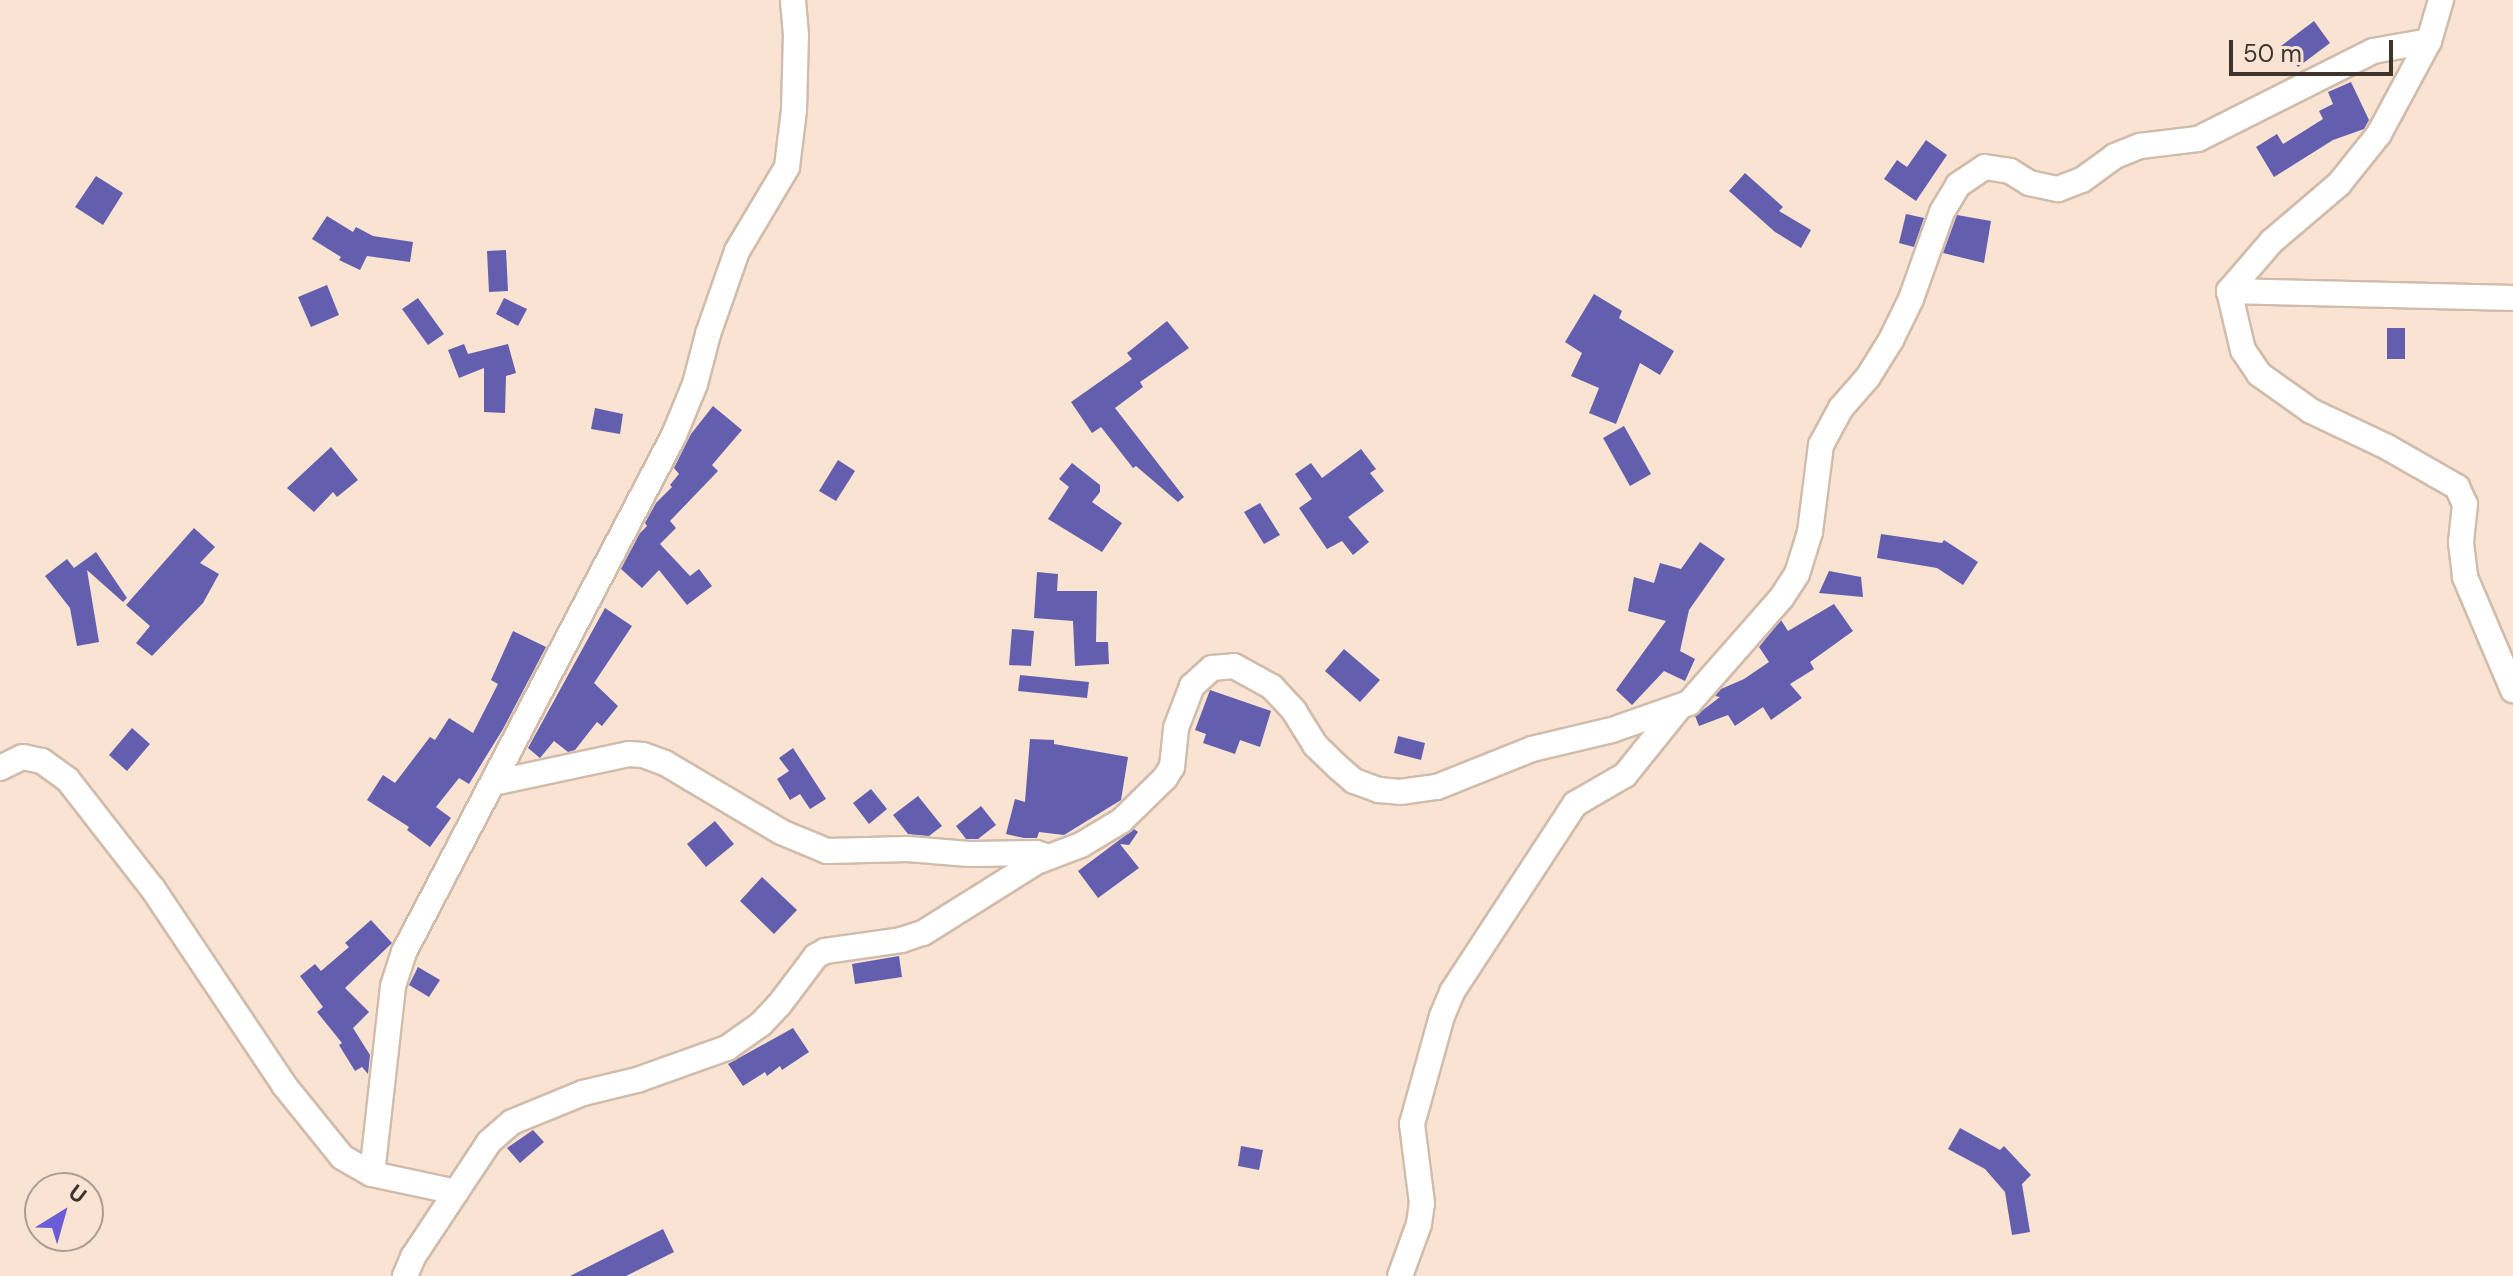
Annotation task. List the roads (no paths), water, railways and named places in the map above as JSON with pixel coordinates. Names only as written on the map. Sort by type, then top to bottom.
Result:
[{"type":"street","points":[[372,1174],[393,986],[421,918],[674,435],[695,384],[708,334],[737,251],[787,167],[794,110],[796,35],[793,0]]},
{"type":"street","points":[[2441,0],[2429,41],[2379,134],[2339,184],[2245,268],[2229,291],[2243,350],[2259,374],[2311,411],[2399,453],[2457,487],[2465,504],[2461,543],[2465,577],[2513,690]]},
{"type":"street","points":[[405,1276],[413,1257],[489,1142],[512,1122],[583,1093],[637,1080],[727,1048],[770,1014],[816,956],[825,951],[901,940],[923,933],[950,913],[1048,857],[1104,833],[1155,792],[1172,767],[1176,728],[1192,686],[1212,668],[1234,666],[1272,687],[1331,760],[1354,781],[1379,790],[1428,790],[1532,749],[1678,709],[1698,697],[1797,574],[1810,532],[1821,445],[1836,415],[1868,377],[1891,340],[1911,299],[1942,212],[1958,185],[1985,167],[2010,171],[2029,183],[2058,189],[2082,180],[2115,156],[2140,146],[2198,139],[2249,117],[2373,51],[2429,41]]},
{"type":"street","points":[[2229,291],[2513,298]]},
{"type":"street","points":[[1400,1276],[1422,1203],[1412,1124],[1442,1016],[1452,992],[1575,804],[1625,775],[1678,709]]},
{"type":"street","points":[[493,783],[629,754],[643,755],[665,763],[781,832],[827,851],[908,849],[969,854],[1036,853],[1048,857]]},
{"type":"street","points":[[0,768],[23,757],[42,761],[68,780],[153,889],[284,1085],[342,1157],[372,1174],[456,1192]]}]
